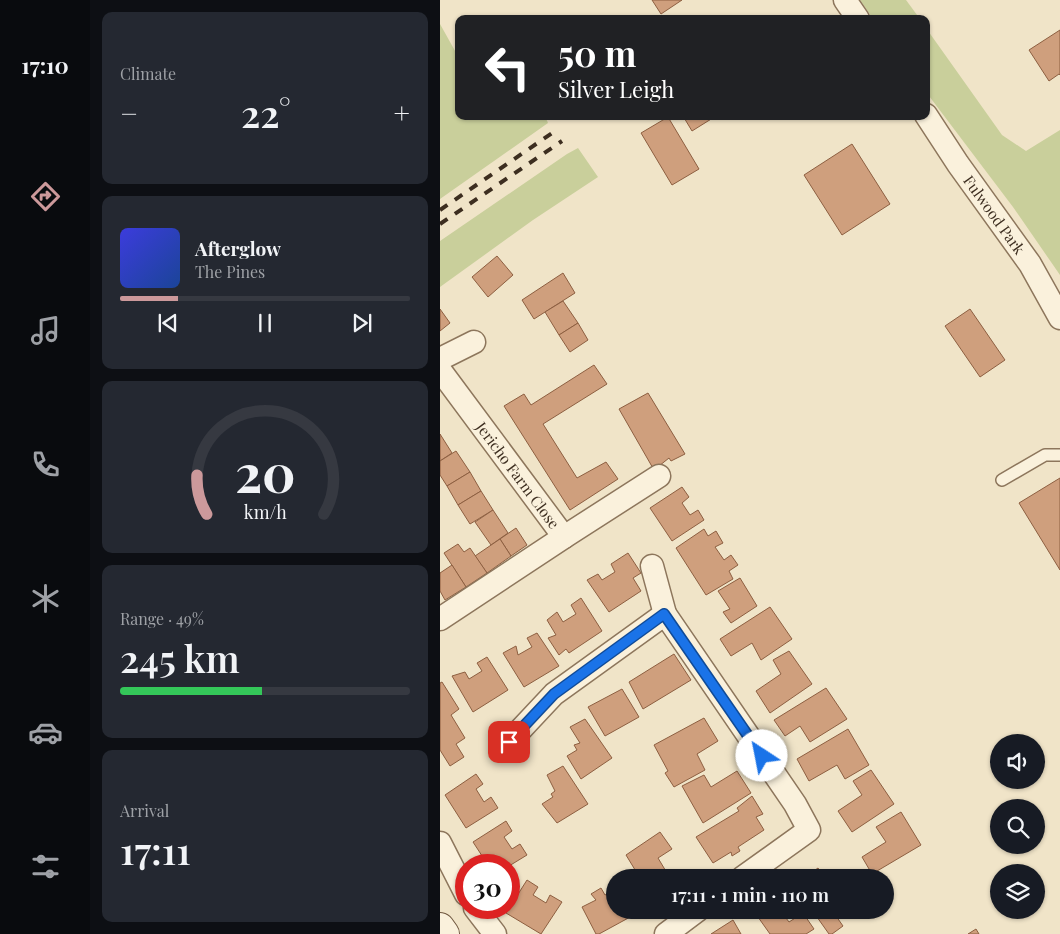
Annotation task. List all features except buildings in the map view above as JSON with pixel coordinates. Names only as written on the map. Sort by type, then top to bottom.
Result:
[{"type":"street","points":[[845,0],[855,15]]},
{"type":"street","name":"Fulwood Park","points":[[929,120],[958,164],[1030,264],[1060,318]]},
{"type":"street","points":[[440,359],[474,342]]},
{"type":"street","name":"Jericho Farm Close","points":[[440,370],[564,537],[659,476]]},
{"type":"street","points":[[440,619],[564,537]]},
{"type":"street","points":[[652,566],[664,614],[795,804],[808,830],[754,869]]},
{"type":"street","points":[[509,742],[554,694],[664,614]]},
{"type":"street","points":[[440,843],[455,872]]},
{"type":"street","points":[[483,919],[495,934]]},
{"type":"street","points":[[666,934],[686,919]]},
{"type":"street","points":[[440,926],[445,934]]},
{"type":"lane","points":[[1002,480],[1045,455],[1060,455]]},
{"type":"green space","points":[[860,0],[906,0],[917,15],[870,15]]},
{"type":"green space","points":[[440,24],[455,51],[455,120],[547,120],[548,123],[440,199]]},
{"type":"green space","points":[[930,34],[1002,135],[1026,151],[1060,130],[1060,275],[1013,207],[930,97]]},
{"type":"green space","points":[[578,148],[598,177],[533,220],[440,287],[440,241]]},
{"type":"railway","points":[[440,210],[555,131]]},
{"type":"railway","points":[[440,224],[562,141]]},
{"type":"route","points":[[509,742],[554,694],[664,614],[762,756]]}]
